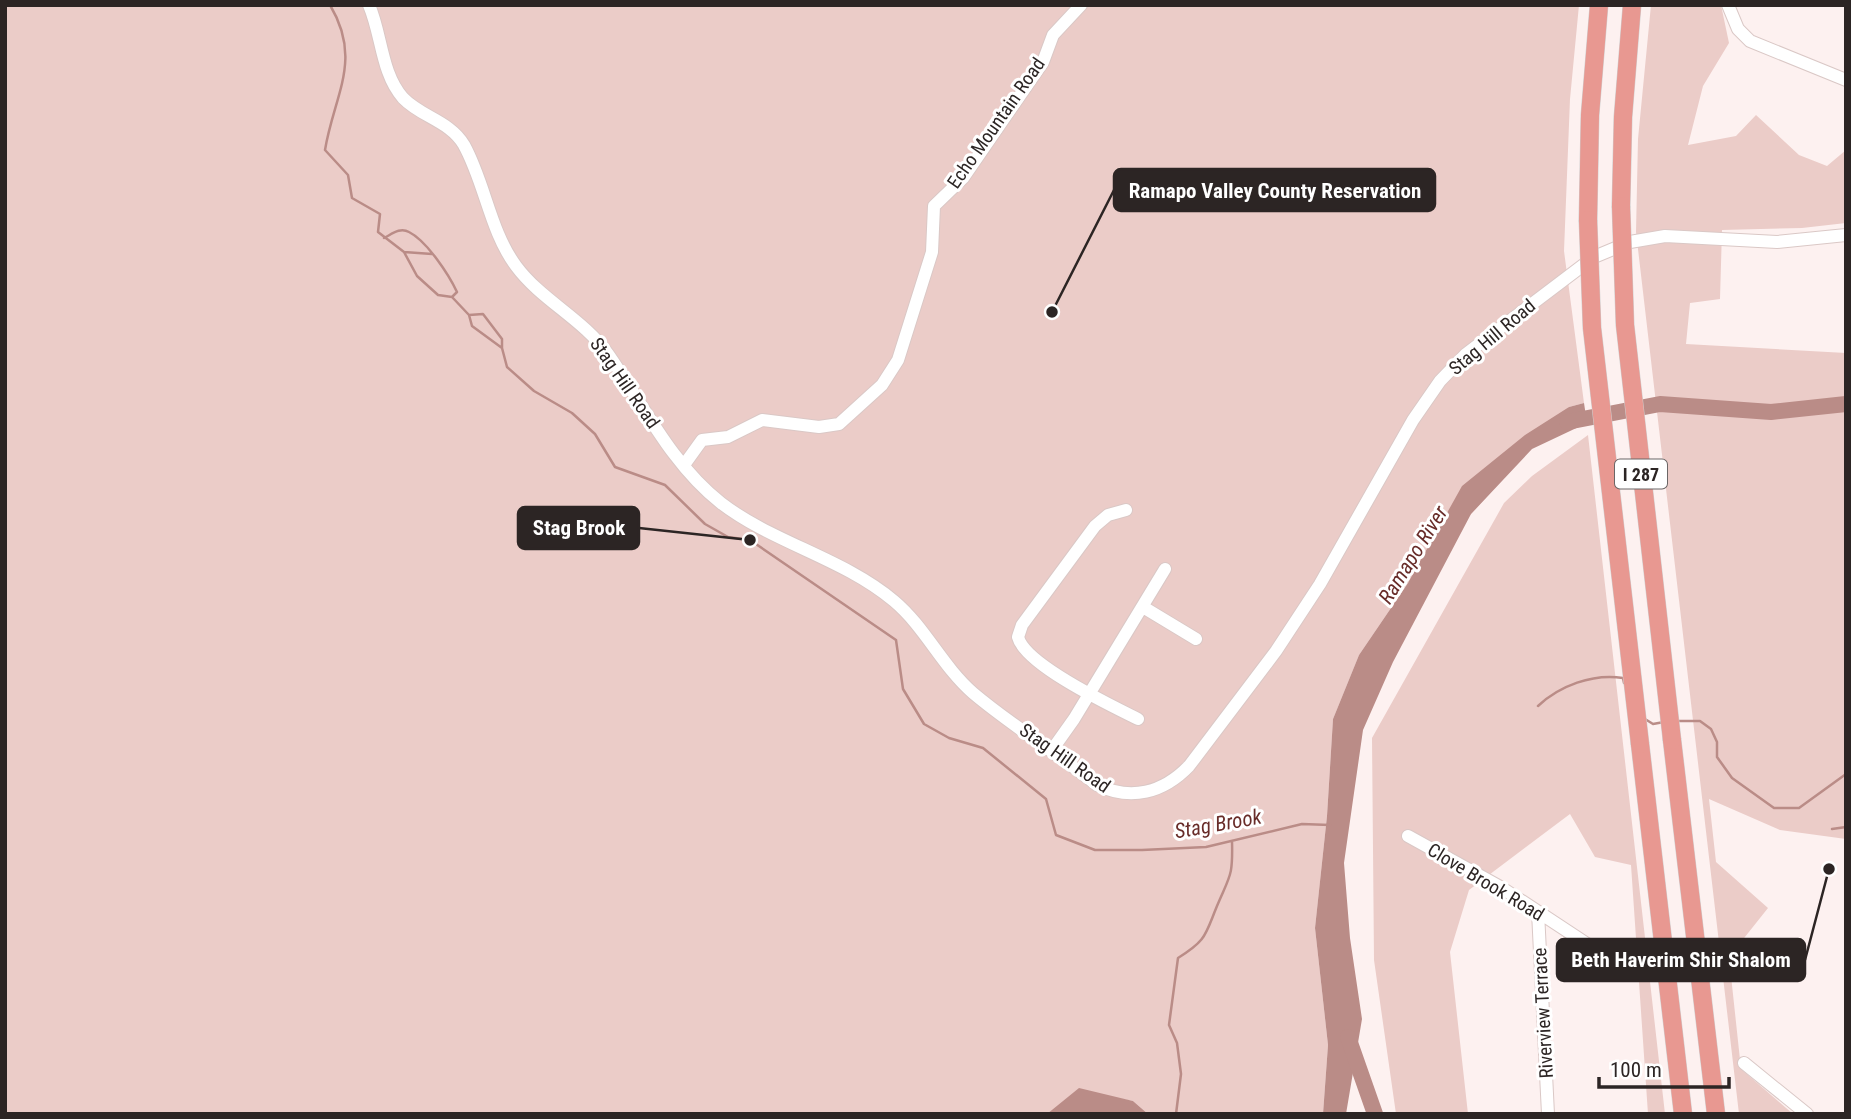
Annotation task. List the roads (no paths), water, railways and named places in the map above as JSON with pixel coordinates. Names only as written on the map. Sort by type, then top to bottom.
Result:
[{"type":"highway","name":"I 287","points":[[1599,5],[1590,115],[1588,220],[1592,328],[1683,1114]]},
{"type":"highway","name":"I 287","points":[[1634,5],[1627,55],[1620,206],[1625,325],[1716,1114]]},
{"type":"street","name":"Stag Hill Road","points":[[369,5],[395,86],[411,105],[447,127],[462,141],[501,239],[517,267],[596,339],[703,488],[735,513],[882,592],[906,612],[935,651],[973,693],[1097,785],[1113,793],[1151,791],[1182,774],[1283,640],[1320,584],[1413,420],[1440,382],[1466,354],[1594,257],[1630,242],[1665,236],[1777,242],[1846,235]]},
{"type":"street","name":"Echo Mountain Road","points":[[684,465],[702,440],[728,437],[762,420],[819,427],[839,424],[882,385],[898,360],[932,252],[934,206],[963,178],[1043,62],[1052,35],[1081,5]]},
{"type":"street","points":[[1728,5],[1738,29],[1750,41],[1846,80]]},
{"type":"street","points":[[1817,70],[1846,88]]},
{"type":"street","points":[[1126,510],[1108,515],[1095,526],[1019,633],[1019,641],[1026,650],[1089,695],[1138,719]]},
{"type":"street","points":[[1052,750],[1089,695],[1165,569]]},
{"type":"street","points":[[1143,607],[1196,639]]},
{"type":"street","name":"Clove Brook Road","points":[[1408,836],[1538,912],[1634,975]]},
{"type":"street","name":"Riverview Terrace","points":[[1538,912],[1548,1114]]},
{"type":"street","points":[[1744,1063],[1807,1114]]},
{"type":"waterway","name":"Stag Brook","points":[[330,5],[340,25],[345,61],[325,150],[348,175],[352,198],[380,214],[378,232],[404,252],[417,276],[438,295],[452,297],[469,315],[472,326],[502,348],[507,367],[534,391],[572,413],[595,434],[615,467],[665,485],[705,524],[728,537],[750,540],[896,640],[903,689],[924,724],[949,738],[983,748],[1046,799],[1056,835],[1095,850],[1142,850],[1206,847],[1302,824],[1330,825]]},
{"type":"waterway","points":[[384,238],[402,230],[416,236],[430,250],[449,277],[457,292],[452,297]]},
{"type":"waterway","points":[[404,252],[432,254]]},
{"type":"waterway","points":[[469,315],[483,314],[502,339],[502,348]]},
{"type":"waterway","name":"Ramapo River","points":[[1567,422],[1660,404],[1771,412],[1846,404]]},
{"type":"waterway","points":[[1538,706],[1556,692],[1588,679],[1623,678],[1624,683]]},
{"type":"waterway","points":[[1645,719],[1653,724],[1664,722]]},
{"type":"waterway","points":[[1678,721],[1700,721],[1711,729],[1717,742],[1717,757],[1732,778],[1774,808],[1799,808],[1846,774]]},
{"type":"waterway","points":[[1832,829],[1846,827]]},
{"type":"waterway","points":[[1176,1114],[1181,1074],[1177,1043],[1169,1025],[1178,958],[1195,946],[1207,930],[1230,875],[1232,841]]},
{"type":"waterway","name":"Ramapo River","points":[[1348,1037],[1375,1114]]},
{"type":"place","name":"Ramapo Valley County Reservation","points":[[1052,312]]},
{"type":"place","name":"Stag Brook","points":[[750,540]]},
{"type":"place","name":"Beth Haverim Shir Shalom","points":[[1829,869]]}]
